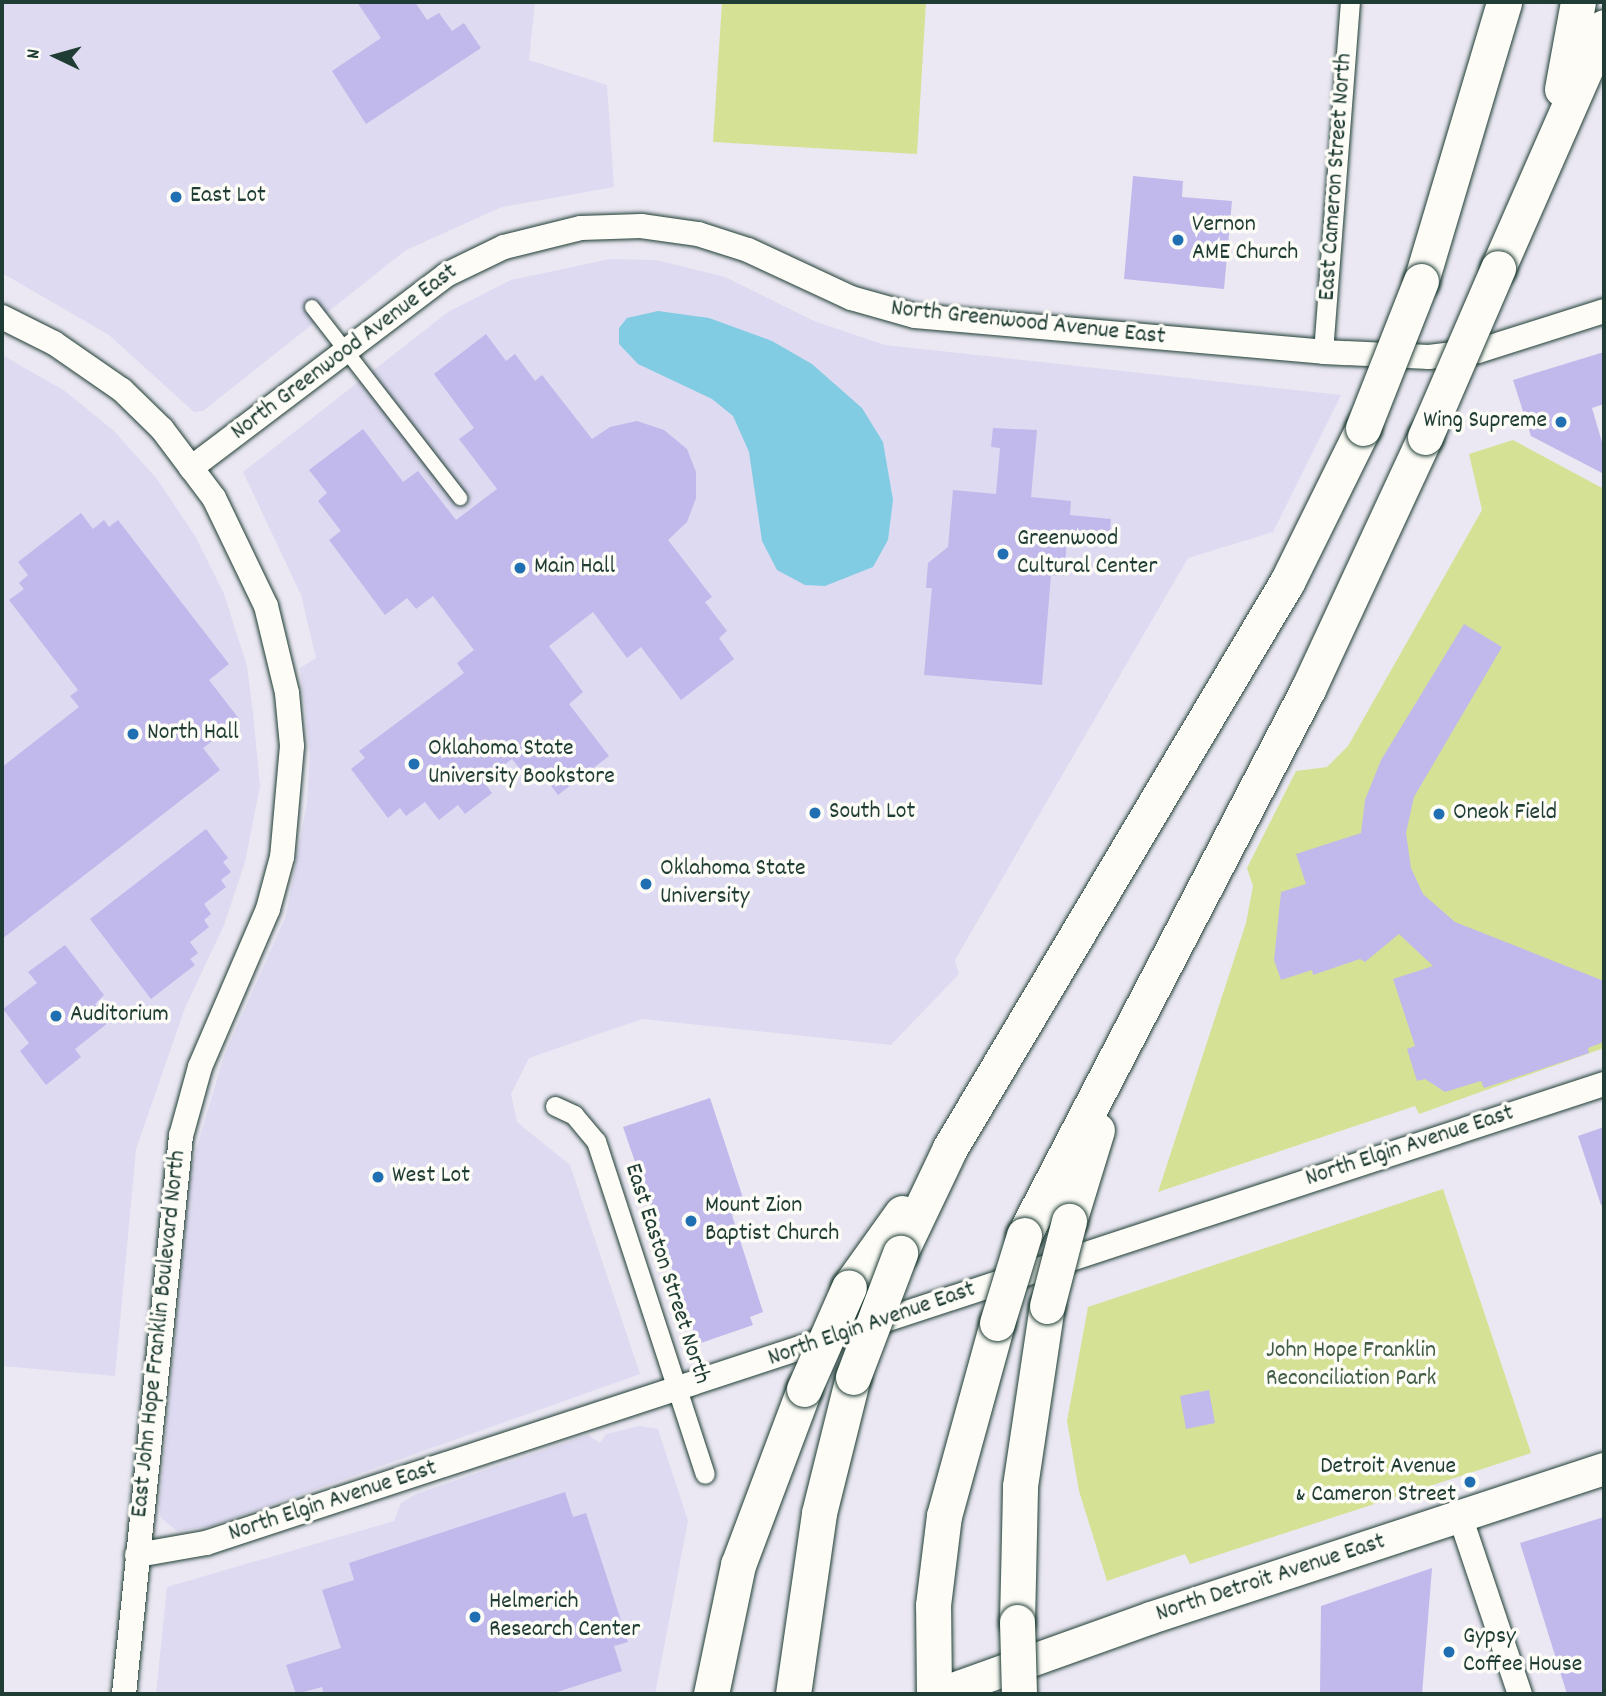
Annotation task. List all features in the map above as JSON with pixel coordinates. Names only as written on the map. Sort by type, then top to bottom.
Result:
[{"type":"highway","points":[[711,1694],[738,1565],[804,1389],[849,1287],[950,1148],[1255,638],[1363,428],[1421,281],[1504,2]]},
{"type":"highway","points":[[1550,151],[1578,2]]},
{"type":"highway","points":[[934,1694],[933,1605],[943,1527],[997,1323],[1024,1235],[1308,689],[1425,437],[1604,27]]},
{"type":"highway","points":[[1019,1694],[1017,1622],[1020,1486],[1047,1306],[1069,1221],[1105,1107],[1203,890]]},
{"type":"highway","points":[[793,1686],[819,1513],[853,1377],[900,1253],[950,1148]]},
{"type":"main road","name":"North Detroit Avenue East","points":[[939,1694],[1604,1469]]},
{"type":"street","name":"East Cameron Street North","points":[[1323,352],[1350,2]]},
{"type":"street","name":"North Greenwood Avenue East","points":[[191,468],[428,287],[484,255],[543,235],[621,225],[724,241],[836,292],[915,316],[1323,352],[1429,357],[1478,351],[1604,311]]},
{"type":"street","points":[[312,307],[460,498]]},
{"type":"street","points":[[2,317],[54,343],[122,390],[162,429],[191,468]]},
{"type":"street","name":"East John Hope Franklin Boulevard North","points":[[124,1694],[181,1136],[205,1054],[268,909],[282,857],[292,746],[287,693],[266,606],[239,541],[191,468]]},
{"type":"street","name":"North Elgin Avenue East","points":[[137,1555],[206,1543],[1604,1084]]},
{"type":"street","name":"East Easton Street North","points":[[555,1106],[574,1115],[596,1141],[705,1474]]},
{"type":"street","points":[[1460,1516],[1520,1694]]},
{"type":"shaded area","name":"East Lot","points":[[2,2],[535,2],[529,60],[607,85],[614,187],[502,207],[406,250],[203,411],[194,412],[109,335],[2,273]]},
{"type":"shaded area","name":"Oklahoma State University","points":[[610,259],[656,260],[725,277],[814,321],[885,345],[1341,395],[1273,532],[1188,558],[955,960],[959,974],[891,1045],[642,1019],[529,1058],[511,1094],[517,1122],[570,1165],[640,1374],[212,1526],[177,1531],[161,1518],[159,1506],[191,1167],[224,1056],[286,916],[307,803],[310,754],[300,668],[316,658],[301,595],[243,472],[448,312],[511,280]]},
{"type":"shaded area","points":[[2,355],[65,391],[114,431],[157,479],[195,536],[224,594],[247,666],[253,713],[260,786],[245,862],[224,925],[185,1008],[136,1149],[115,1376],[2,1366]]},
{"type":"shaded area","points":[[639,1426],[658,1429],[688,1521],[655,1694],[156,1694],[167,1587],[394,1521],[401,1503],[416,1494],[588,1435],[600,1443],[606,1434]]},
{"type":"green space","points":[[722,2],[926,2],[917,154],[713,142]]},
{"type":"green space","name":"Oneok Field","points":[[1513,440],[1604,489],[1604,1048],[1419,1114],[1415,1106],[1158,1192],[1246,923],[1253,886],[1247,868],[1296,771],[1327,767],[1348,746],[1482,510],[1469,454]]},
{"type":"green space","name":"John Hope Franklin Reconciliation Park","points":[[1443,1189],[1531,1453],[1190,1564],[1185,1554],[1107,1581],[1079,1491],[1067,1421],[1088,1307]]},
{"type":"water","points":[[658,311],[709,318],[772,341],[812,364],[862,408],[883,442],[893,500],[888,540],[873,567],[825,586],[805,585],[777,570],[762,541],[749,452],[733,416],[712,399],[638,364],[619,344],[619,328],[627,318]]},
{"type":"building","points":[[357,2],[415,2],[427,20],[439,13],[452,31],[464,23],[481,48],[366,124],[332,71],[381,38]]},
{"type":"building","name":"Vernon AME Church","points":[[1133,176],[1183,181],[1182,197],[1232,201],[1224,289],[1124,279]]},
{"type":"building","name":"Main Hall","points":[[486,334],[506,361],[515,354],[535,381],[542,375],[592,439],[610,427],[637,421],[664,430],[687,449],[696,472],[696,498],[687,522],[668,540],[712,597],[705,602],[727,631],[719,638],[734,659],[681,700],[641,647],[627,658],[593,612],[549,646],[583,692],[569,704],[609,756],[558,795],[543,775],[532,784],[512,759],[483,781],[492,793],[465,814],[458,805],[439,820],[425,802],[406,816],[400,808],[388,818],[351,769],[365,758],[359,751],[464,673],[457,663],[474,650],[433,596],[416,609],[407,598],[385,615],[329,540],[341,531],[318,501],[327,493],[309,470],[363,429],[403,482],[418,471],[456,520],[497,489],[459,439],[474,428],[434,374]]},
{"type":"building","name":"Wing Supreme","points":[[1604,352],[1604,404],[1592,408],[1604,449],[1604,474],[1531,436],[1513,380]]},
{"type":"building","name":"Greenwood Cultural Center","points":[[993,428],[1037,430],[1031,497],[1071,501],[1070,515],[1111,519],[1109,545],[1067,541],[1064,576],[1051,575],[1042,685],[924,675],[932,588],[926,588],[928,563],[948,547],[953,490],[996,494],[1000,448],[991,447]]},
{"type":"building","name":"North Hall","points":[[81,513],[93,529],[104,520],[109,527],[118,520],[229,664],[209,680],[240,720],[203,748],[220,770],[2,939],[2,767],[79,707],[70,696],[78,690],[9,600],[24,589],[19,583],[28,575],[18,562]]},
{"type":"building","points":[[1464,624],[1502,647],[1414,797],[1406,833],[1411,868],[1423,894],[1455,922],[1604,981],[1604,1042],[1588,1048],[1589,1053],[1484,1088],[1481,1081],[1445,1092],[1425,1079],[1417,1081],[1407,1049],[1415,1046],[1393,979],[1433,966],[1399,934],[1365,962],[1360,959],[1313,975],[1312,970],[1281,980],[1274,960],[1281,892],[1306,884],[1296,854],[1361,833],[1365,800],[1381,760]]},
{"type":"building","points":[[206,829],[228,858],[223,862],[231,872],[221,880],[226,887],[204,904],[211,914],[204,920],[209,927],[190,942],[198,953],[190,959],[195,965],[151,999],[90,919]]},
{"type":"building","name":"Auditorium","points":[[65,945],[104,995],[95,1004],[109,1022],[75,1049],[81,1057],[46,1085],[20,1051],[29,1043],[3,1009],[37,983],[28,972]]},
{"type":"building","name":"Mount Zion Baptist Church","points":[[710,1098],[747,1210],[732,1215],[763,1312],[750,1317],[753,1325],[698,1344],[623,1127]]},
{"type":"building","points":[[1604,1127],[1604,1205],[1601,1205],[1578,1136]]},
{"type":"building","points":[[1209,1390],[1215,1423],[1186,1429],[1180,1396]]},
{"type":"building","name":"Helmerich Research Center","points":[[565,1492],[573,1517],[586,1513],[628,1642],[614,1646],[622,1671],[551,1694],[324,1694],[322,1687],[296,1694],[286,1665],[341,1648],[322,1590],[354,1580],[349,1563]]},
{"type":"building","points":[[1604,1517],[1604,1694],[1567,1694],[1520,1543]]},
{"type":"building","points":[[1432,1568],[1422,1694],[1320,1694],[1321,1606]]},
{"type":"place","name":"East Lot","points":[[176,197]]},
{"type":"place","name":"Vernon AME Church","points":[[1178,240]]},
{"type":"place","name":"Wing Supreme","points":[[1561,422]]},
{"type":"place","name":"Greenwood Cultural Center","points":[[1003,554]]},
{"type":"place","name":"Main Hall","points":[[520,568]]},
{"type":"place","name":"North Hall","points":[[133,734]]},
{"type":"place","name":"Oklahoma State University Bookstore","points":[[414,764]]},
{"type":"place","name":"South Lot","points":[[815,813]]},
{"type":"place","name":"Oneok Field","points":[[1439,814]]},
{"type":"place","name":"Oklahoma State University","points":[[646,884]]},
{"type":"place","name":"Auditorium","points":[[56,1016]]},
{"type":"place","name":"West Lot","points":[[378,1177]]},
{"type":"place","name":"Mount Zion Baptist Church","points":[[691,1221]]},
{"type":"place","name":"Detroit Avenue & Cameron Street","points":[[1470,1482]]},
{"type":"place","name":"Helmerich Research Center","points":[[475,1617]]},
{"type":"place","name":"Gypsy Coffee House","points":[[1449,1652]]}]
